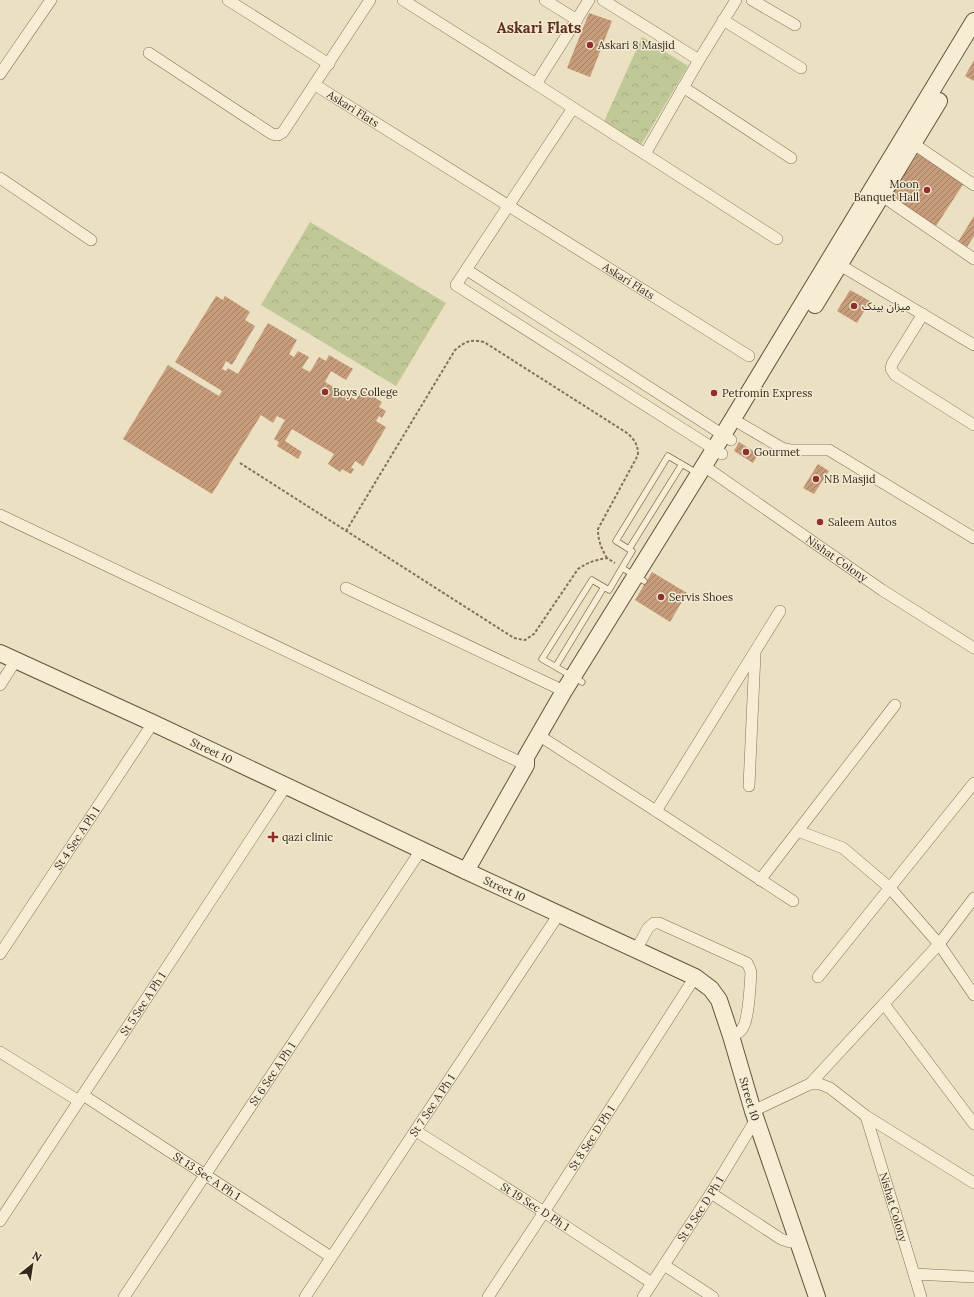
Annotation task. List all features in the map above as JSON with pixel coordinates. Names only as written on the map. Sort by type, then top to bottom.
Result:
[{"type":"street","points":[[0,74],[51,0]]},
{"type":"street","points":[[228,0],[240,3],[329,64]]},
{"type":"street","points":[[403,0],[777,239]]},
{"type":"street","points":[[545,0],[577,20]]},
{"type":"street","points":[[536,84],[589,0]]},
{"type":"street","points":[[603,0],[699,60]]},
{"type":"street","points":[[645,154],[683,87],[736,0]]},
{"type":"street","points":[[752,0],[795,25]]},
{"type":"street","points":[[150,53],[272,134],[278,136],[283,132],[329,64],[369,1]]},
{"type":"street","points":[[724,20],[801,68]]},
{"type":"street","points":[[727,438],[741,424],[914,144],[973,33]]},
{"type":"street","points":[[526,765],[533,761],[546,740],[634,575],[727,438],[973,33]]},
{"type":"street","points":[[683,87],[791,158]]},
{"type":"street","name":"Askari Flats","points":[[320,88],[749,356]]},
{"type":"street","points":[[573,108],[456,285],[718,452]]},
{"type":"street","points":[[914,144],[974,185]]},
{"type":"street","points":[[0,178],[91,240]]},
{"type":"street","points":[[882,196],[974,259]]},
{"type":"street","points":[[840,265],[974,345]]},
{"type":"street","points":[[467,270],[727,438]]},
{"type":"street","points":[[923,314],[892,364],[891,369],[895,376],[974,425]]},
{"type":"street","points":[[583,366],[592,351]]},
{"type":"street","points":[[741,424],[782,448],[791,450],[829,450],[974,538]]},
{"type":"street","name":"Nishat Colony","points":[[705,471],[882,590],[973,646]]},
{"type":"street","points":[[0,515],[526,765]]},
{"type":"street","points":[[346,588],[564,691]]},
{"type":"street","points":[[656,811],[780,611]]},
{"type":"street","name":"Street 10","points":[[0,653],[153,722],[421,850],[695,977],[711,989],[719,1000],[732,1036],[755,1115],[817,1297]]},
{"type":"street","points":[[749,786],[755,653]]},
{"type":"street","points":[[0,685],[16,660]]},
{"type":"street","points":[[466,871],[526,765],[526,756],[564,691],[578,679]]},
{"type":"street","points":[[760,880],[895,705]]},
{"type":"street","name":"St 4 Sec A Ph 1","points":[[0,954],[153,722]]},
{"type":"street","points":[[546,740],[793,901]]},
{"type":"street","points":[[818,977],[974,783]]},
{"type":"street","name":"St 5 Sec A Ph 1","points":[[0,1221],[286,786]]},
{"type":"street","points":[[798,831],[843,848],[890,888],[939,944],[974,995]]},
{"type":"street","name":"St 6 Sec A Ph 1","points":[[124,1297],[421,850]]},
{"type":"street","points":[[755,1115],[810,1084],[939,944],[974,898]]},
{"type":"street","name":"St 7 Sec A Ph 1","points":[[306,1297],[559,914]]},
{"type":"street","points":[[636,950],[648,928],[654,923],[659,923],[747,963],[751,973],[746,1019],[742,1030],[732,1036]]},
{"type":"street","name":"St 8 Sec D Ph 1","points":[[488,1297],[695,977]]},
{"type":"street","points":[[884,1004],[974,1124]]},
{"type":"street","name":"St 13 Sec A Ph 1","points":[[0,1052],[81,1098],[205,1174],[331,1258]]},
{"type":"street","points":[[810,1084],[820,1084],[830,1088],[866,1116],[974,1183]]},
{"type":"street","name":"St 9 Sec D Ph 1","points":[[643,1297],[711,1193],[755,1115]]},
{"type":"street","name":"Nishat Colony","points":[[866,1116],[921,1297]]},
{"type":"street","name":"St 19 Sec D Ph 1","points":[[416,1131],[544,1212],[652,1283]]},
{"type":"street","points":[[711,1193],[781,1239],[790,1242],[798,1241]]},
{"type":"street","points":[[664,1265],[713,1297]]},
{"type":"street","points":[[914,1274],[974,1277]]},
{"type":"lane","points":[[578,679],[542,659],[592,580],[609,590],[634,575],[632,552],[616,542],[668,456],[682,464],[705,471]]},
{"type":"lane","points":[[629,549],[682,464]]},
{"type":"lane","points":[[556,666],[604,587]]},
{"type":"path","points":[[346,530],[455,350],[465,342],[476,340],[484,342],[627,433],[634,439],[638,446],[638,455],[598,528],[598,537],[601,549],[607,558],[634,575]]},
{"type":"path","points":[[240,463],[514,638],[525,640],[534,634],[578,569],[586,563],[607,558]]},
{"type":"green space","points":[[642,37],[688,66],[638,150],[602,126]]},
{"type":"green space","points":[[310,222],[446,303],[396,386],[261,305]]},
{"type":"building","name":"Askari 8 Masjid","points":[[589,13],[612,21],[590,77],[567,68]]},
{"type":"building","points":[[974,60],[974,81],[965,76]]},
{"type":"building","name":"Moon Banquet Hall","points":[[918,154],[964,183],[936,226],[890,197]]},
{"type":"building","points":[[974,216],[974,236],[967,247],[958,242]]},
{"type":"building","name":"میزان بینک","points":[[850,290],[870,301],[857,323],[837,311]]},
{"type":"building","points":[[216,296],[223,300],[225,296],[250,312],[245,320],[255,326],[232,365],[226,361],[222,369],[226,371],[228,368],[238,374],[268,323],[297,340],[289,354],[294,357],[298,351],[309,357],[302,368],[310,372],[319,357],[326,361],[329,355],[353,369],[346,380],[331,371],[325,382],[356,400],[362,390],[382,402],[379,407],[386,411],[382,418],[379,416],[376,421],[386,427],[363,466],[355,461],[351,468],[354,469],[351,474],[342,469],[340,472],[328,464],[334,454],[292,429],[285,441],[302,452],[298,459],[277,446],[279,442],[274,439],[285,420],[277,416],[273,423],[261,415],[212,494],[123,439],[168,365],[219,396],[222,391],[175,362]]},
{"type":"building","name":"Gourmet","points":[[739,442],[758,454],[753,463],[734,451]]},
{"type":"building","name":"NB Masjid","points":[[818,464],[829,471],[814,494],[803,488]]},
{"type":"building","name":"Servis Shoes","points":[[652,572],[687,593],[670,622],[635,600]]},
{"type":"place","name":"Askari 8 Masjid","points":[[590,45]]},
{"type":"place","name":"Moon Banquet Hall","points":[[927,190]]},
{"type":"place","name":"میزان بینک","points":[[854,306]]},
{"type":"place","name":"Boys College","points":[[325,392]]},
{"type":"place","name":"Petromin Express","points":[[714,393]]},
{"type":"place","name":"Gourmet","points":[[746,452]]},
{"type":"place","name":"NB Masjid","points":[[816,479]]},
{"type":"place","name":"Saleem Autos","points":[[820,522]]},
{"type":"place","name":"Servis Shoes","points":[[661,597]]},
{"type":"place","name":"qazi clinic","points":[[273,837]]},
{"type":"district","name":"Askari Flats","points":[[539,27]]}]
